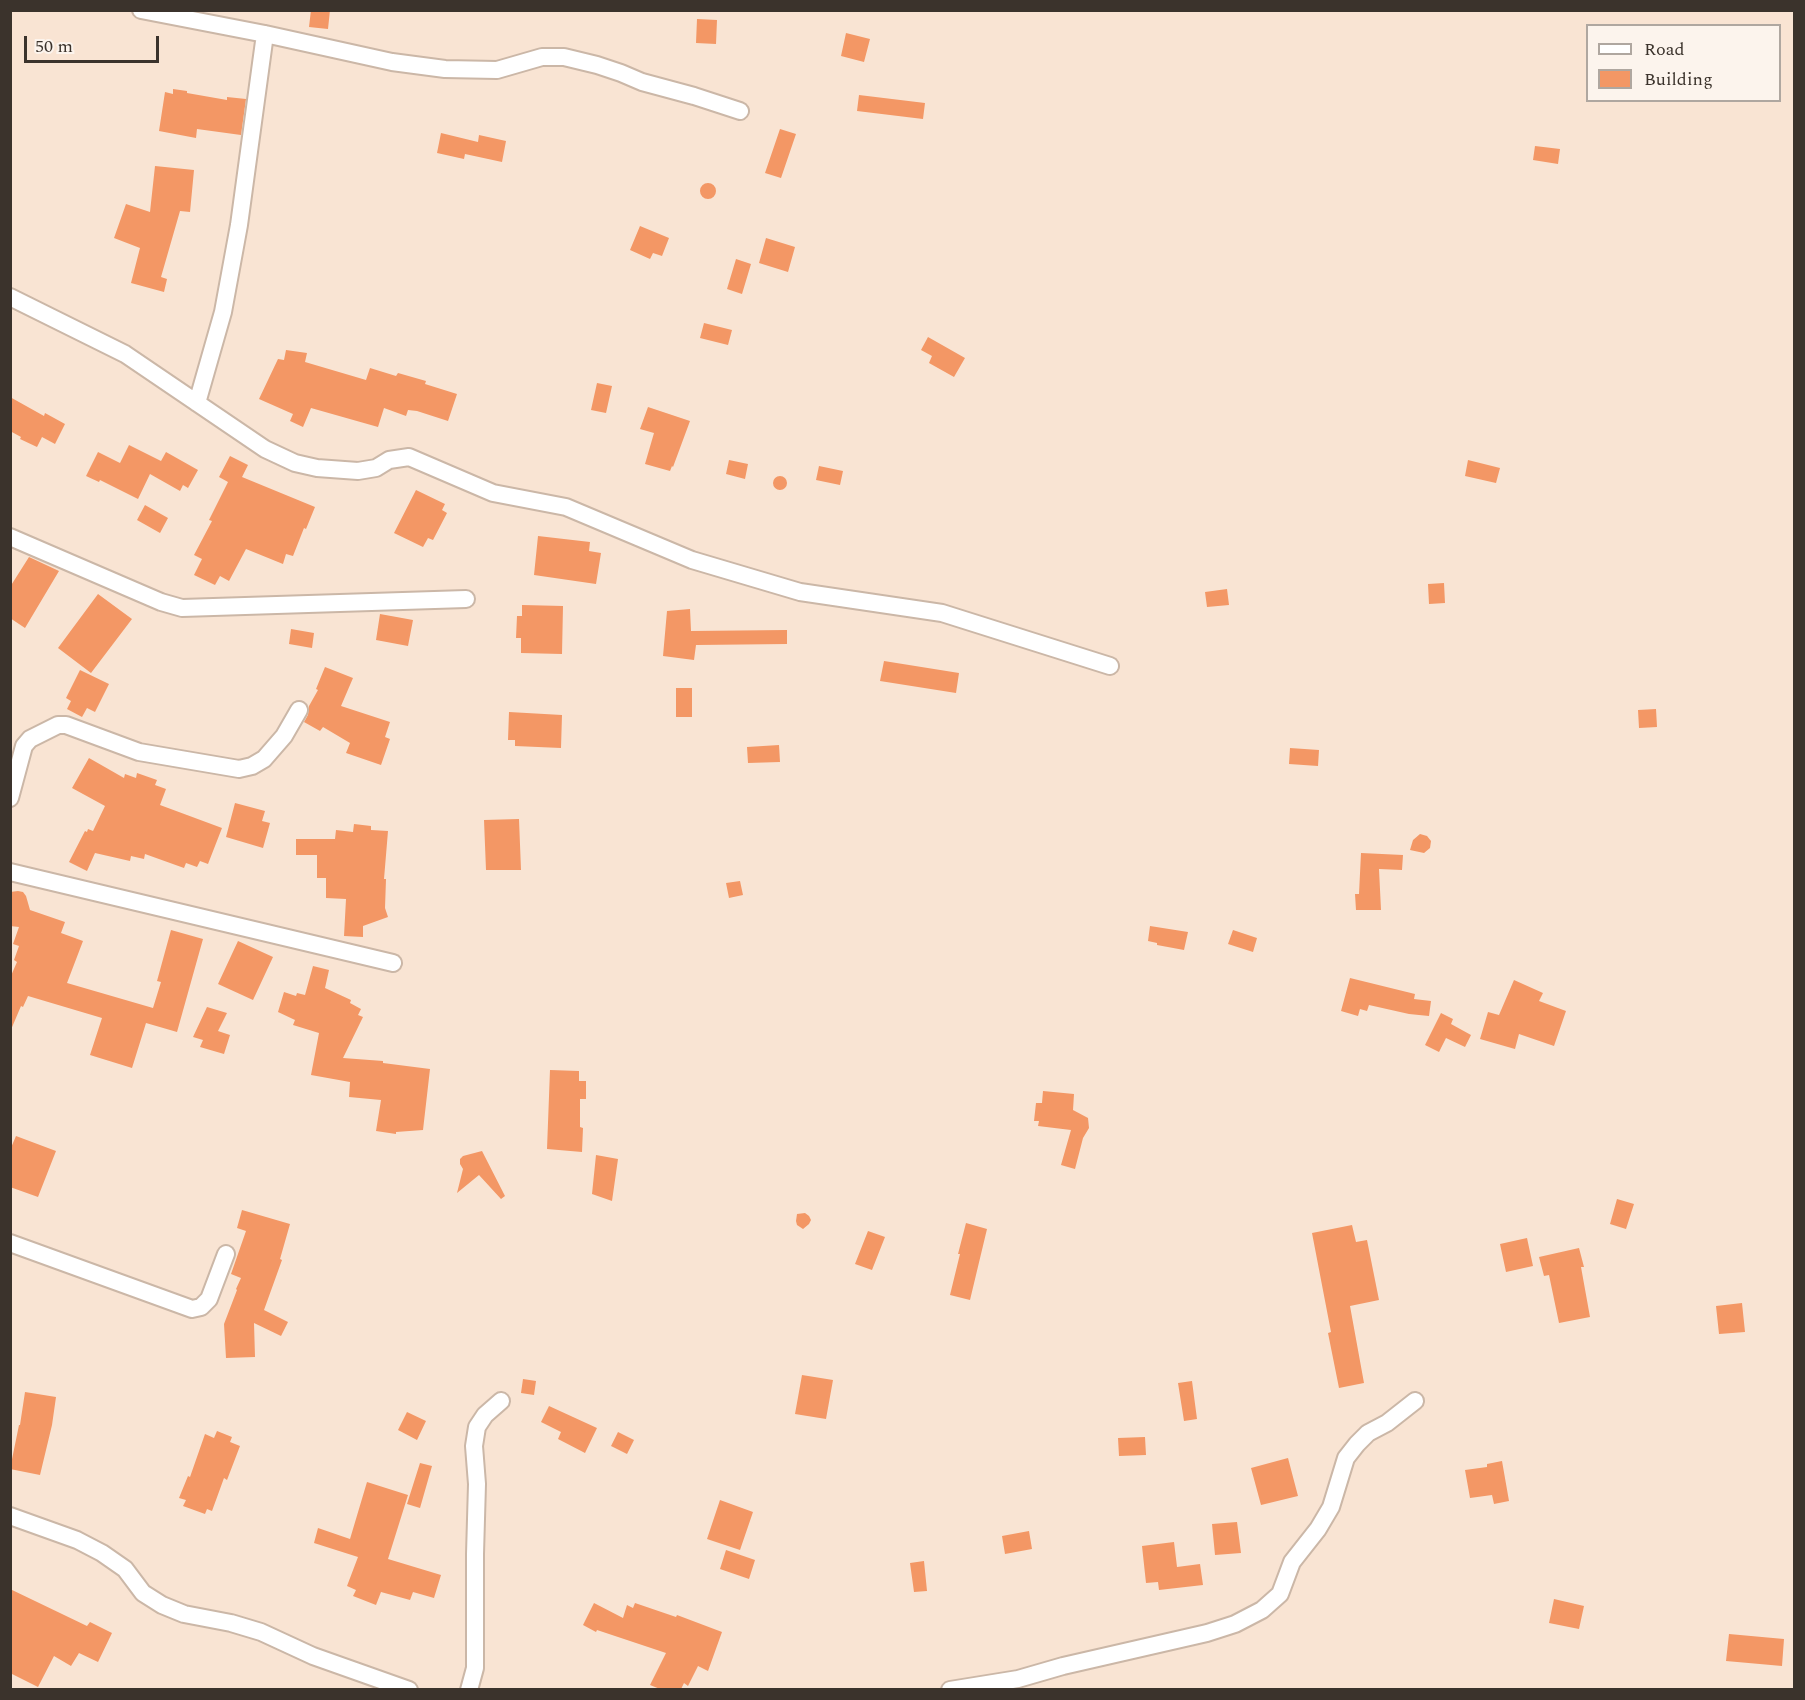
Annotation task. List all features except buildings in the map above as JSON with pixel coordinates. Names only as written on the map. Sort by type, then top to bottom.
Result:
[{"type":"street","points":[[141,10],[392,62],[446,69],[497,70],[542,57],[564,57],[740,111]]},
{"type":"street","points":[[197,403],[223,312],[237,236],[265,34]]},
{"type":"street","points":[[10,297],[125,354],[265,449],[295,463],[317,468],[358,471],[376,468],[389,460],[409,457],[493,493],[566,507],[692,560],[800,592],[942,613],[1110,666]]},
{"type":"street","points":[[10,537],[161,602],[182,608],[466,599]]},
{"type":"street","points":[[10,798],[24,746],[30,738],[58,724],[66,724],[139,752],[239,769],[252,766],[264,759],[284,736],[299,710]]},
{"type":"street","points":[[10,872],[393,963]]},
{"type":"street","points":[[10,1243],[192,1309],[201,1307],[209,1299],[226,1254]]},
{"type":"street","points":[[469,1689],[475,1668],[477,1484],[474,1446],[477,1427],[485,1415],[501,1401]]},
{"type":"street","points":[[950,1689],[1018,1679],[1207,1633],[1235,1624],[1262,1610],[1280,1594],[1292,1562],[1318,1529],[1331,1507],[1346,1458],[1368,1433],[1387,1423],[1415,1401]]},
{"type":"street","points":[[10,1516],[77,1540],[102,1552],[125,1569],[143,1593],[162,1605],[184,1614],[231,1623],[261,1632],[313,1656],[409,1689]]}]
